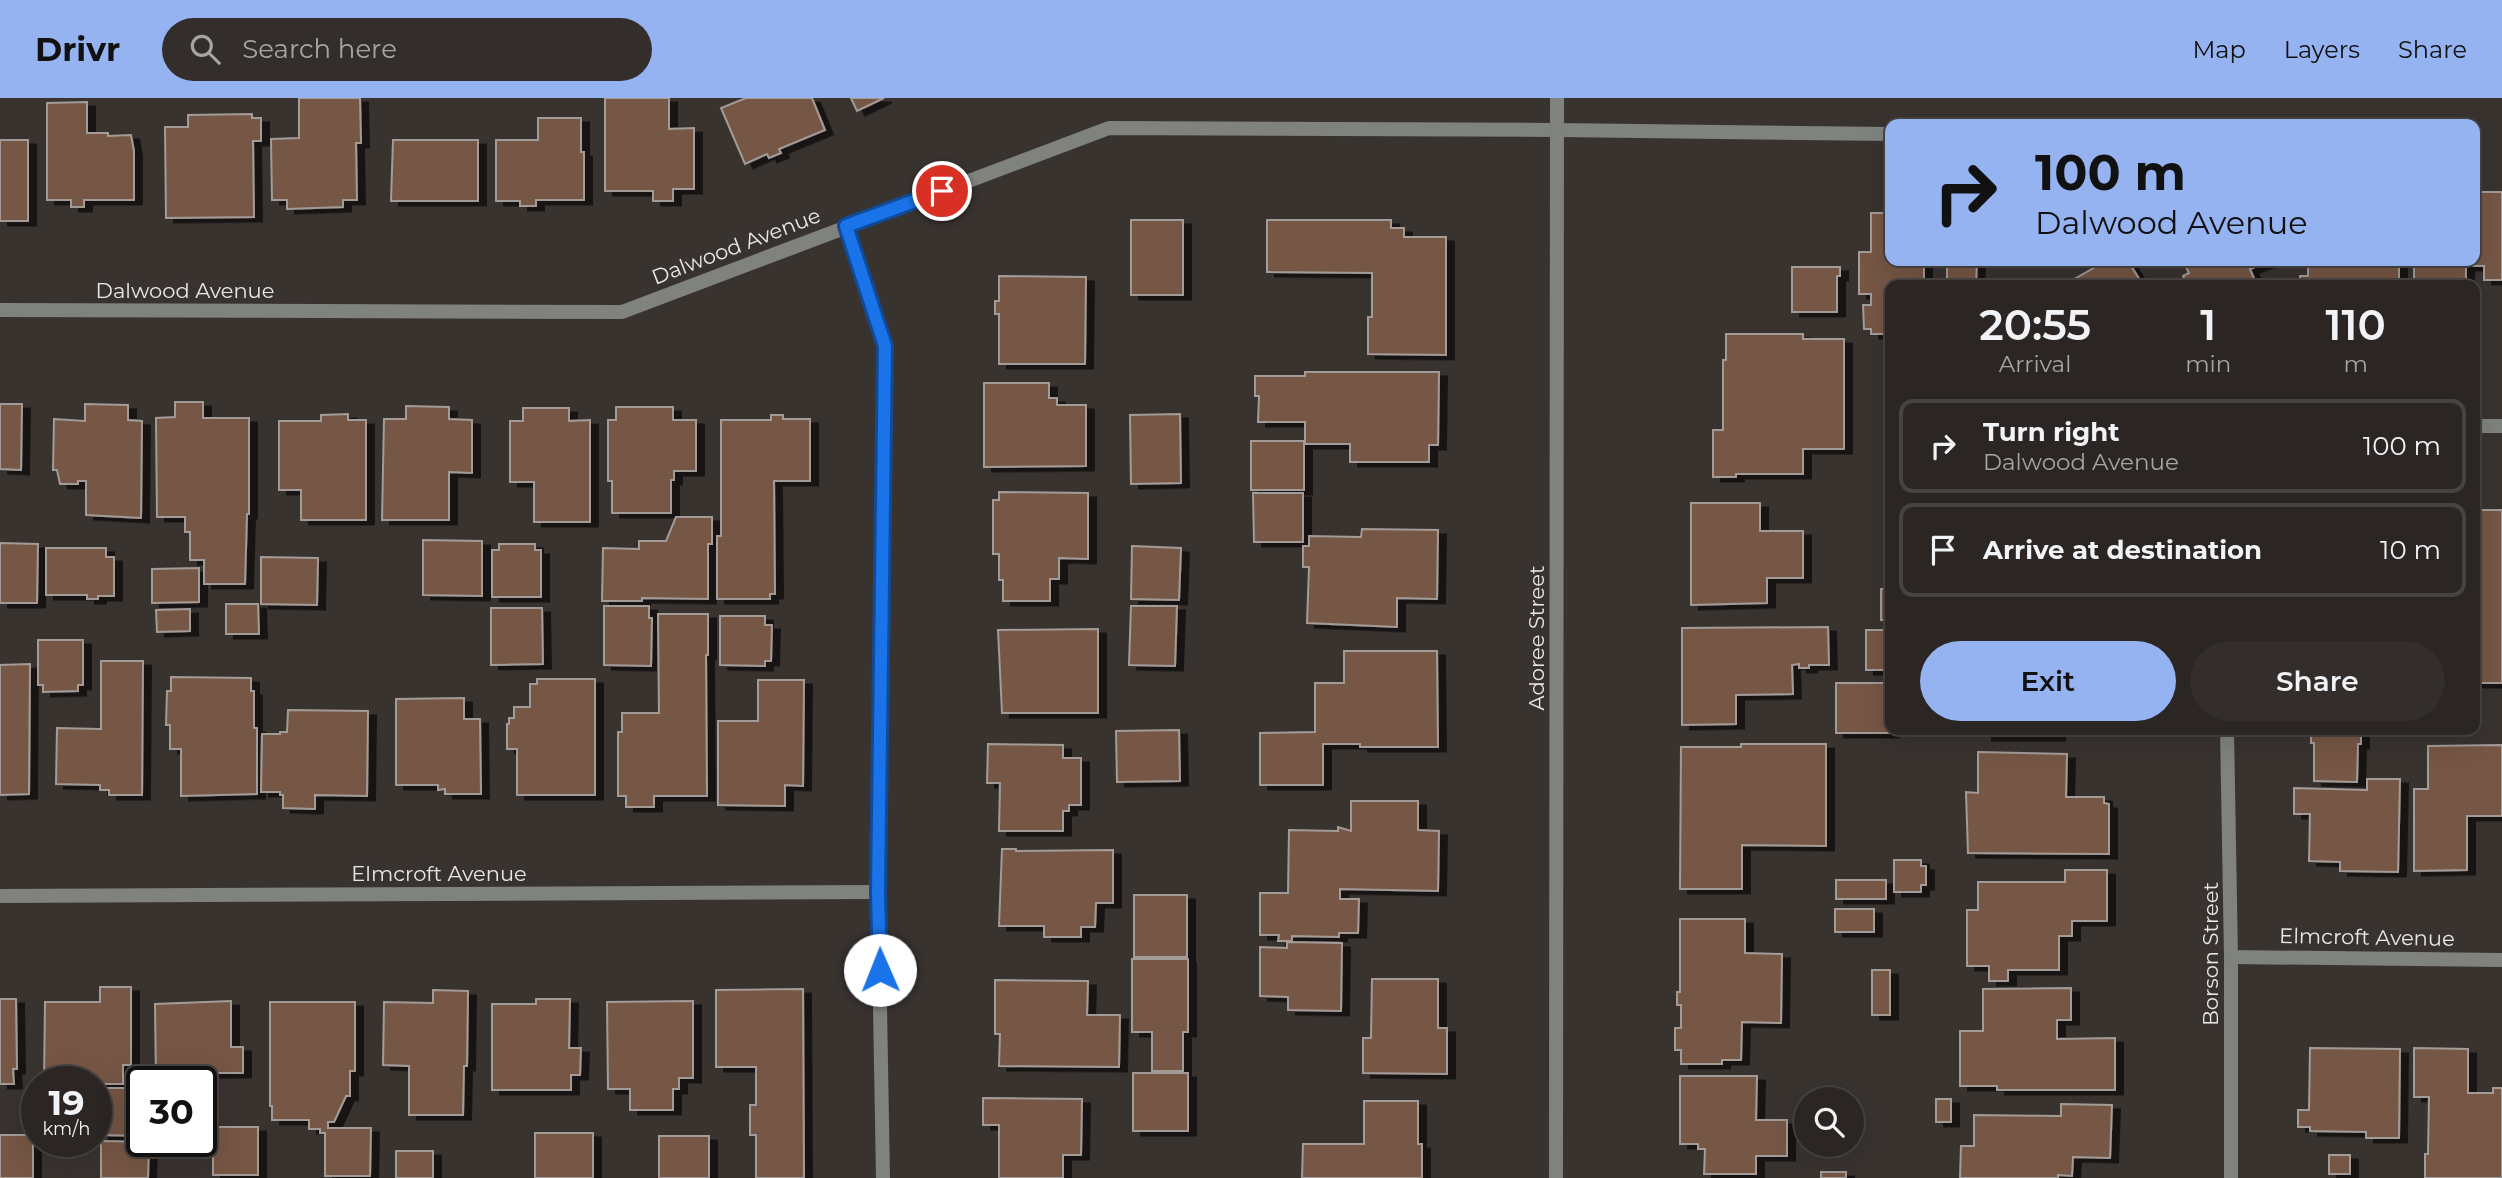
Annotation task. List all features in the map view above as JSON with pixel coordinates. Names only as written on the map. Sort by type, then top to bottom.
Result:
[{"type":"street","name":"Adoree Street","points":[[1556,1178],[1557,98]]},
{"type":"street","name":"Dalwood Avenue","points":[[0,310],[622,312],[1109,128],[1885,134]]},
{"type":"street","points":[[846,226],[885,346],[878,892],[883,1178]]},
{"type":"street","points":[[2480,426],[2502,426]]},
{"type":"street","name":"Borson Street","points":[[2227,735],[2231,1178]]},
{"type":"street","name":"Elmcroft Avenue","points":[[0,896],[878,892]]},
{"type":"street","name":"Elmcroft Avenue","points":[[2231,957],[2502,960]]},
{"type":"building","points":[[299,98],[360,98],[361,143],[356,143],[357,200],[343,200],[343,207],[287,209],[287,200],[272,200],[271,139],[299,138]]},
{"type":"building","points":[[605,98],[669,98],[669,129],[694,128],[694,189],[673,189],[673,201],[653,201],[653,191],[605,191]]},
{"type":"building","points":[[746,98],[812,98],[825,130],[779,149],[781,153],[769,158],[767,154],[745,164],[721,108]]},
{"type":"building","points":[[851,98],[884,98],[857,111]]},
{"type":"building","points":[[87,102],[87,133],[131,135],[134,151],[134,200],[84,200],[84,207],[71,207],[71,200],[47,200],[47,103]]},
{"type":"building","points":[[252,114],[252,118],[261,118],[261,141],[253,141],[254,217],[166,218],[165,127],[188,127],[188,115]]},
{"type":"building","points":[[538,118],[581,118],[584,200],[536,200],[536,206],[520,206],[520,201],[496,201],[496,140],[538,140]]},
{"type":"building","points":[[0,140],[28,140],[28,221],[0,221]]},
{"type":"building","points":[[393,140],[478,140],[478,201],[391,201]]},
{"type":"building","points":[[2480,192],[2502,192],[2502,280],[2484,280],[2484,266],[2480,266]]},
{"type":"building","points":[[1871,213],[1885,213],[1885,266],[1924,266],[1924,280],[1885,280],[1885,334],[1871,334],[1871,329],[1864,329],[1863,305],[1871,305],[1871,294],[1859,294],[1859,252],[1871,252]]},
{"type":"building","points":[[1131,220],[1183,220],[1183,295],[1131,295]]},
{"type":"building","points":[[1267,220],[1391,220],[1391,228],[1404,228],[1404,237],[1446,237],[1446,355],[1368,354],[1368,317],[1372,317],[1372,273],[1267,272]]},
{"type":"building","points":[[1947,266],[1977,266],[1976,280],[1947,280]]},
{"type":"building","points":[[2097,266],[2131,266],[2140,280],[2073,280]]},
{"type":"building","points":[[2186,266],[2258,266],[2250,269],[2255,280],[2185,280],[2183,276],[2189,273]]},
{"type":"building","points":[[2308,266],[2399,266],[2399,280],[2300,280],[2300,276],[2308,276]]},
{"type":"building","points":[[2414,266],[2466,266],[2466,280],[2414,280]]},
{"type":"building","points":[[1792,267],[1840,267],[1840,276],[1837,276],[1837,312],[1792,312]]},
{"type":"building","points":[[999,276],[1086,277],[1085,364],[999,364],[999,314],[995,314],[995,301],[999,301]]},
{"type":"building","points":[[1726,334],[1803,334],[1803,339],[1844,339],[1844,449],[1803,449],[1803,474],[1736,474],[1736,477],[1713,477],[1713,430],[1723,430],[1723,360],[1726,360]]},
{"type":"building","points":[[1305,372],[1439,372],[1438,445],[1429,445],[1429,462],[1350,462],[1350,444],[1305,444],[1305,422],[1258,422],[1259,396],[1255,396],[1255,376],[1305,376]]},
{"type":"building","points":[[984,383],[1049,383],[1049,398],[1057,398],[1057,405],[1086,405],[1086,466],[984,467]]},
{"type":"building","points":[[175,402],[203,402],[203,418],[249,418],[249,514],[245,584],[204,584],[204,560],[190,560],[190,532],[185,532],[185,517],[157,517],[156,418],[175,417]]},
{"type":"building","points":[[0,404],[22,404],[21,470],[0,469]]},
{"type":"building","points":[[85,404],[128,405],[128,420],[142,421],[141,518],[86,515],[86,481],[60,484],[57,470],[53,470],[54,419],[85,421]]},
{"type":"building","points":[[406,406],[449,407],[449,419],[472,420],[472,473],[449,472],[449,520],[382,520],[384,419],[406,419]]},
{"type":"building","points":[[616,407],[673,407],[673,420],[696,420],[696,471],[674,471],[674,480],[671,480],[671,513],[612,513],[612,481],[608,481],[608,420],[616,420]]},
{"type":"building","points":[[523,408],[569,408],[569,421],[590,420],[590,522],[534,522],[534,482],[510,482],[510,421],[523,421]]},
{"type":"building","points":[[348,414],[348,420],[366,420],[366,520],[301,520],[301,490],[279,490],[279,421],[321,421],[321,415]]},
{"type":"building","points":[[1180,414],[1181,483],[1131,484],[1130,415]]},
{"type":"building","points":[[771,415],[783,415],[783,419],[810,419],[810,481],[774,481],[775,594],[770,594],[770,599],[717,599],[717,536],[721,536],[721,420],[771,420]]},
{"type":"building","points":[[1251,441],[1304,441],[1304,490],[1251,490]]},
{"type":"building","points":[[999,492],[1088,493],[1088,559],[1059,558],[1059,579],[1050,579],[1050,601],[1003,601],[1003,580],[999,580],[999,554],[993,554],[993,500],[999,500]]},
{"type":"building","points":[[1253,493],[1303,493],[1303,542],[1254,542]]},
{"type":"building","points":[[1691,503],[1760,503],[1760,531],[1803,531],[1803,578],[1767,578],[1767,603],[1691,605]]},
{"type":"building","points":[[2480,510],[2502,510],[2502,683],[2480,683]]},
{"type":"building","points":[[676,517],[712,517],[712,544],[708,544],[708,599],[642,598],[642,601],[602,601],[603,548],[639,549],[639,541],[666,541]]},
{"type":"building","points":[[1362,529],[1438,530],[1437,599],[1397,598],[1397,627],[1307,623],[1309,567],[1303,567],[1303,546],[1309,546],[1309,536],[1361,537]]},
{"type":"building","points":[[423,540],[482,541],[482,596],[423,595]]},
{"type":"building","points":[[0,543],[38,544],[37,603],[0,603]]},
{"type":"building","points":[[499,544],[535,544],[535,550],[541,550],[541,597],[492,597],[492,550],[499,550]]},
{"type":"building","points":[[1132,546],[1181,548],[1179,600],[1131,599]]},
{"type":"building","points":[[46,548],[106,548],[106,557],[114,557],[114,596],[87,599],[87,595],[46,595]]},
{"type":"building","points":[[261,557],[318,558],[317,605],[261,604]]},
{"type":"building","points":[[199,568],[199,602],[152,603],[152,569]]},
{"type":"building","points":[[1881,589],[1885,589],[1885,620],[1881,620]]},
{"type":"building","points":[[226,604],[258,604],[259,634],[226,634]]},
{"type":"building","points":[[604,606],[649,606],[649,618],[652,618],[651,666],[604,665]]},
{"type":"building","points":[[1131,606],[1177,606],[1175,666],[1129,665]]},
{"type":"building","points":[[491,608],[542,608],[543,664],[491,665]]},
{"type":"building","points":[[190,609],[190,631],[157,632],[156,610]]},
{"type":"building","points":[[658,614],[708,614],[707,796],[654,796],[654,807],[626,807],[626,796],[618,796],[618,732],[622,732],[622,713],[659,713]]},
{"type":"building","points":[[720,616],[765,616],[765,625],[772,625],[771,661],[765,661],[765,666],[720,665]]},
{"type":"building","points":[[1828,627],[1829,665],[1799,668],[1799,664],[1792,665],[1793,694],[1736,695],[1736,724],[1682,725],[1682,628]]},
{"type":"building","points":[[1098,629],[1098,713],[1002,713],[998,630]]},
{"type":"building","points":[[1866,630],[1885,630],[1885,670],[1866,670]]},
{"type":"building","points":[[38,640],[83,640],[83,685],[78,685],[78,691],[43,692],[43,685],[38,685]]},
{"type":"building","points":[[1344,651],[1437,651],[1438,747],[1323,744],[1323,785],[1260,785],[1260,733],[1315,732],[1315,683],[1344,683]]},
{"type":"building","points":[[101,661],[143,661],[142,795],[109,795],[109,790],[100,790],[100,785],[56,784],[57,728],[101,729]]},
{"type":"building","points":[[30,664],[29,794],[0,795],[0,665]]},
{"type":"building","points":[[171,677],[251,678],[251,691],[254,691],[254,728],[257,728],[257,794],[181,796],[181,749],[170,749],[170,725],[166,725],[167,691],[171,691]]},
{"type":"building","points":[[537,679],[595,679],[595,795],[517,795],[517,749],[507,749],[507,724],[509,718],[514,718],[514,707],[530,707],[530,684],[537,684]]},
{"type":"building","points":[[758,680],[804,680],[803,786],[785,785],[785,806],[718,805],[718,721],[758,721]]},
{"type":"building","points":[[1836,683],[1885,683],[1885,733],[1836,733]]},
{"type":"building","points":[[464,698],[464,719],[480,719],[481,794],[445,794],[445,789],[438,790],[438,785],[396,785],[396,699]]},
{"type":"building","points":[[288,710],[368,711],[367,796],[315,795],[315,809],[283,808],[283,795],[280,795],[280,792],[261,792],[262,734],[287,732]]},
{"type":"building","points":[[1179,730],[1180,781],[1117,782],[1116,731]]},
{"type":"building","points":[[1984,735],[2057,735],[2057,736]]},
{"type":"building","points":[[2311,735],[2361,735],[2361,744],[2358,744],[2357,782],[2314,781],[2314,743],[2311,743]]},
{"type":"building","points":[[988,744],[1063,745],[1063,758],[1081,758],[1081,805],[1069,805],[1069,811],[1063,811],[1063,831],[999,831],[1000,783],[987,783]]},
{"type":"building","points":[[1741,744],[1826,744],[1826,846],[1742,845],[1742,889],[1680,889],[1681,747],[1741,747]]},
{"type":"building","points":[[2502,745],[2502,816],[2467,816],[2467,870],[2414,871],[2414,789],[2428,789],[2428,746]]},
{"type":"building","points":[[1978,752],[2067,754],[2066,797],[2104,797],[2104,803],[2109,804],[2109,854],[1968,853],[1966,792],[1978,793]]},
{"type":"building","points":[[2367,779],[2400,779],[2398,872],[2340,871],[2340,862],[2309,861],[2310,814],[2294,814],[2294,788],[2367,790]]},
{"type":"building","points":[[1351,801],[1418,801],[1418,830],[1439,831],[1438,891],[1340,889],[1340,899],[1359,899],[1358,933],[1339,933],[1339,937],[1292,936],[1292,941],[1278,941],[1279,935],[1260,935],[1260,893],[1288,893],[1289,830],[1338,831],[1338,827],[1351,831]]},
{"type":"building","points":[[1002,849],[1113,850],[1113,903],[1096,903],[1095,927],[1081,927],[1081,937],[1044,937],[1044,926],[999,926]]},
{"type":"building","points":[[1894,860],[1921,860],[1921,866],[1926,866],[1926,885],[1921,885],[1921,892],[1894,892]]},
{"type":"building","points":[[2065,870],[2107,870],[2107,921],[2072,921],[2072,936],[2059,936],[2059,970],[2008,970],[2008,981],[1989,981],[1989,966],[1967,966],[1967,910],[1978,910],[1978,882],[2065,882]]},
{"type":"building","points":[[1836,880],[1886,880],[1886,899],[1836,899]]},
{"type":"building","points":[[1134,895],[1187,895],[1187,957],[1134,957]]},
{"type":"building","points":[[1835,909],[1874,909],[1874,932],[1835,932]]},
{"type":"building","points":[[1680,919],[1745,919],[1745,953],[1782,954],[1781,1023],[1742,1022],[1741,1060],[1722,1060],[1722,1064],[1681,1064],[1681,1050],[1675,1050],[1675,1028],[1681,1028],[1681,1005],[1677,1005],[1677,992],[1680,992]]},
{"type":"building","points":[[1287,942],[1342,943],[1341,1011],[1288,1010],[1288,997],[1260,996],[1260,947],[1287,948]]},
{"type":"building","points":[[1132,959],[1188,959],[1188,1032],[1183,1032],[1183,1071],[1152,1071],[1152,1032],[1132,1032]]},
{"type":"building","points":[[1872,970],[1890,970],[1890,1015],[1872,1015]]},
{"type":"building","points":[[1372,979],[1438,979],[1438,1028],[1447,1028],[1447,1074],[1363,1073],[1363,1038],[1371,1038]]},
{"type":"building","points":[[995,980],[1088,981],[1087,1015],[1120,1015],[1119,1067],[999,1066],[1000,1034],[995,1034]]},
{"type":"building","points":[[100,987],[131,987],[131,1065],[123,1065],[123,1084],[112,1084],[112,1066],[44,1066],[45,1002],[100,1002]]},
{"type":"building","points":[[2071,988],[2071,1020],[2057,1020],[2057,1039],[2115,1038],[2115,1090],[1997,1090],[1997,1086],[1960,1086],[1960,1031],[1983,1031],[1983,989]]},
{"type":"building","points":[[803,989],[804,1178],[756,1178],[756,1135],[750,1135],[750,1105],[756,1105],[756,1067],[716,1067],[716,990]]},
{"type":"building","points":[[433,990],[468,991],[463,1115],[409,1115],[409,1066],[383,1065],[384,1002],[433,1003]]},
{"type":"building","points":[[0,999],[16,999],[17,1069],[13,1069],[14,1084],[0,1084]]},
{"type":"building","points":[[536,999],[570,999],[569,1048],[581,1048],[580,1075],[571,1075],[571,1090],[492,1090],[492,1004],[536,1004]]},
{"type":"building","points":[[231,1001],[231,1047],[243,1047],[243,1073],[217,1073],[217,1066],[156,1066],[155,1004]]},
{"type":"building","points":[[693,1001],[693,1078],[679,1078],[679,1089],[673,1089],[673,1110],[630,1110],[630,1089],[608,1089],[607,1002]]},
{"type":"building","points":[[270,1002],[355,1002],[355,1071],[350,1071],[350,1096],[346,1096],[334,1122],[328,1122],[328,1128],[371,1128],[370,1176],[325,1176],[325,1133],[320,1133],[320,1129],[309,1129],[309,1120],[272,1120]]},
{"type":"building","points":[[2310,1048],[2400,1049],[2399,1138],[2366,1138],[2366,1132],[2310,1131],[2310,1127],[2298,1127],[2298,1110],[2309,1110]]},
{"type":"building","points":[[2414,1048],[2468,1049],[2468,1093],[2493,1093],[2493,1088],[2502,1088],[2502,1178],[2425,1178],[2429,1097],[2414,1097]]},
{"type":"building","points":[[1133,1073],[1188,1073],[1188,1131],[1133,1131]]},
{"type":"building","points":[[1680,1076],[1757,1076],[1756,1120],[1787,1120],[1787,1156],[1756,1156],[1756,1174],[1704,1174],[1705,1149],[1698,1149],[1698,1144],[1680,1144]]},
{"type":"building","points":[[112,1088],[126,1088],[126,1136],[112,1135]]},
{"type":"building","points":[[983,1098],[1082,1099],[1081,1155],[1063,1155],[1063,1178],[999,1178],[999,1125],[983,1125]]},
{"type":"building","points":[[1936,1099],[1951,1099],[1951,1122],[1936,1122]]},
{"type":"building","points":[[1364,1101],[1418,1101],[1418,1144],[1422,1144],[1422,1178],[1302,1178],[1303,1144],[1364,1144]]},
{"type":"building","points":[[2061,1104],[2112,1105],[2110,1158],[2073,1157],[2072,1176],[2058,1175],[2058,1178],[1960,1178],[1961,1146],[1974,1146],[1974,1115],[2061,1116]]},
{"type":"building","points":[[217,1127],[258,1127],[258,1175],[213,1175],[213,1157],[217,1157]]},
{"type":"building","points":[[535,1133],[593,1133],[593,1178],[535,1178]]},
{"type":"building","points":[[0,1135],[21,1135],[21,1157],[33,1157],[33,1178],[0,1178]]},
{"type":"building","points":[[659,1136],[709,1136],[709,1178],[659,1178]]},
{"type":"building","points":[[112,1141],[126,1142],[126,1157],[149,1157],[148,1178],[101,1178],[101,1157],[112,1157]]},
{"type":"building","points":[[396,1151],[433,1151],[433,1178],[396,1178]]},
{"type":"building","points":[[2329,1155],[2350,1155],[2350,1174],[2329,1174]]},
{"type":"building","points":[[1821,1172],[1846,1172],[1846,1178],[1821,1178]]},
{"type":"route","points":[[880,970],[878,892],[885,346],[846,226],[942,191]]}]
